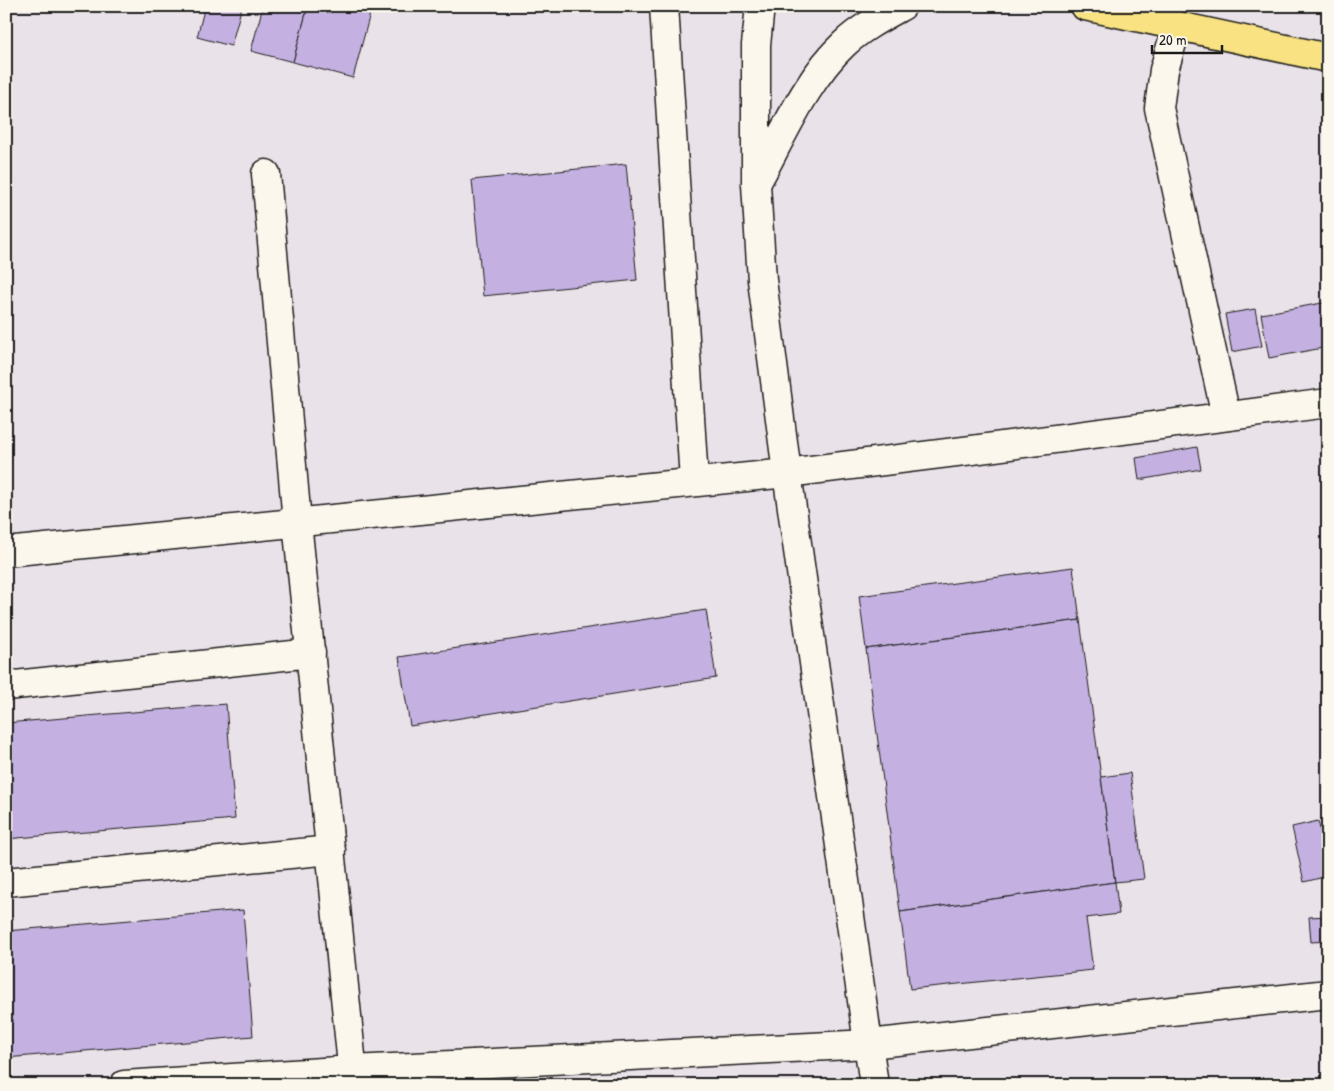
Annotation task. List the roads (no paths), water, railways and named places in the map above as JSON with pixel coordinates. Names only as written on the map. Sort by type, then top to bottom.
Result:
[{"type":"main road","points":[[1085,6],[1328,58]]},
{"type":"street","points":[[664,6],[694,481]]},
{"type":"street","points":[[740,6],[756,45]]},
{"type":"street","points":[[760,6],[756,45],[756,184],[762,280],[787,473],[874,1085]]},
{"type":"street","points":[[756,184],[798,106],[822,70],[844,44],[879,18],[902,6]]},
{"type":"street","points":[[1177,26],[1164,70],[1158,108],[1226,416]]},
{"type":"street","points":[[266,174],[297,522],[354,1077]]},
{"type":"street","points":[[6,552],[787,473],[1328,403]]},
{"type":"street","points":[[6,686],[311,653]]},
{"type":"street","points":[[6,882],[331,850]]},
{"type":"street","points":[[124,1085],[354,1077],[869,1044],[1328,994]]}]
